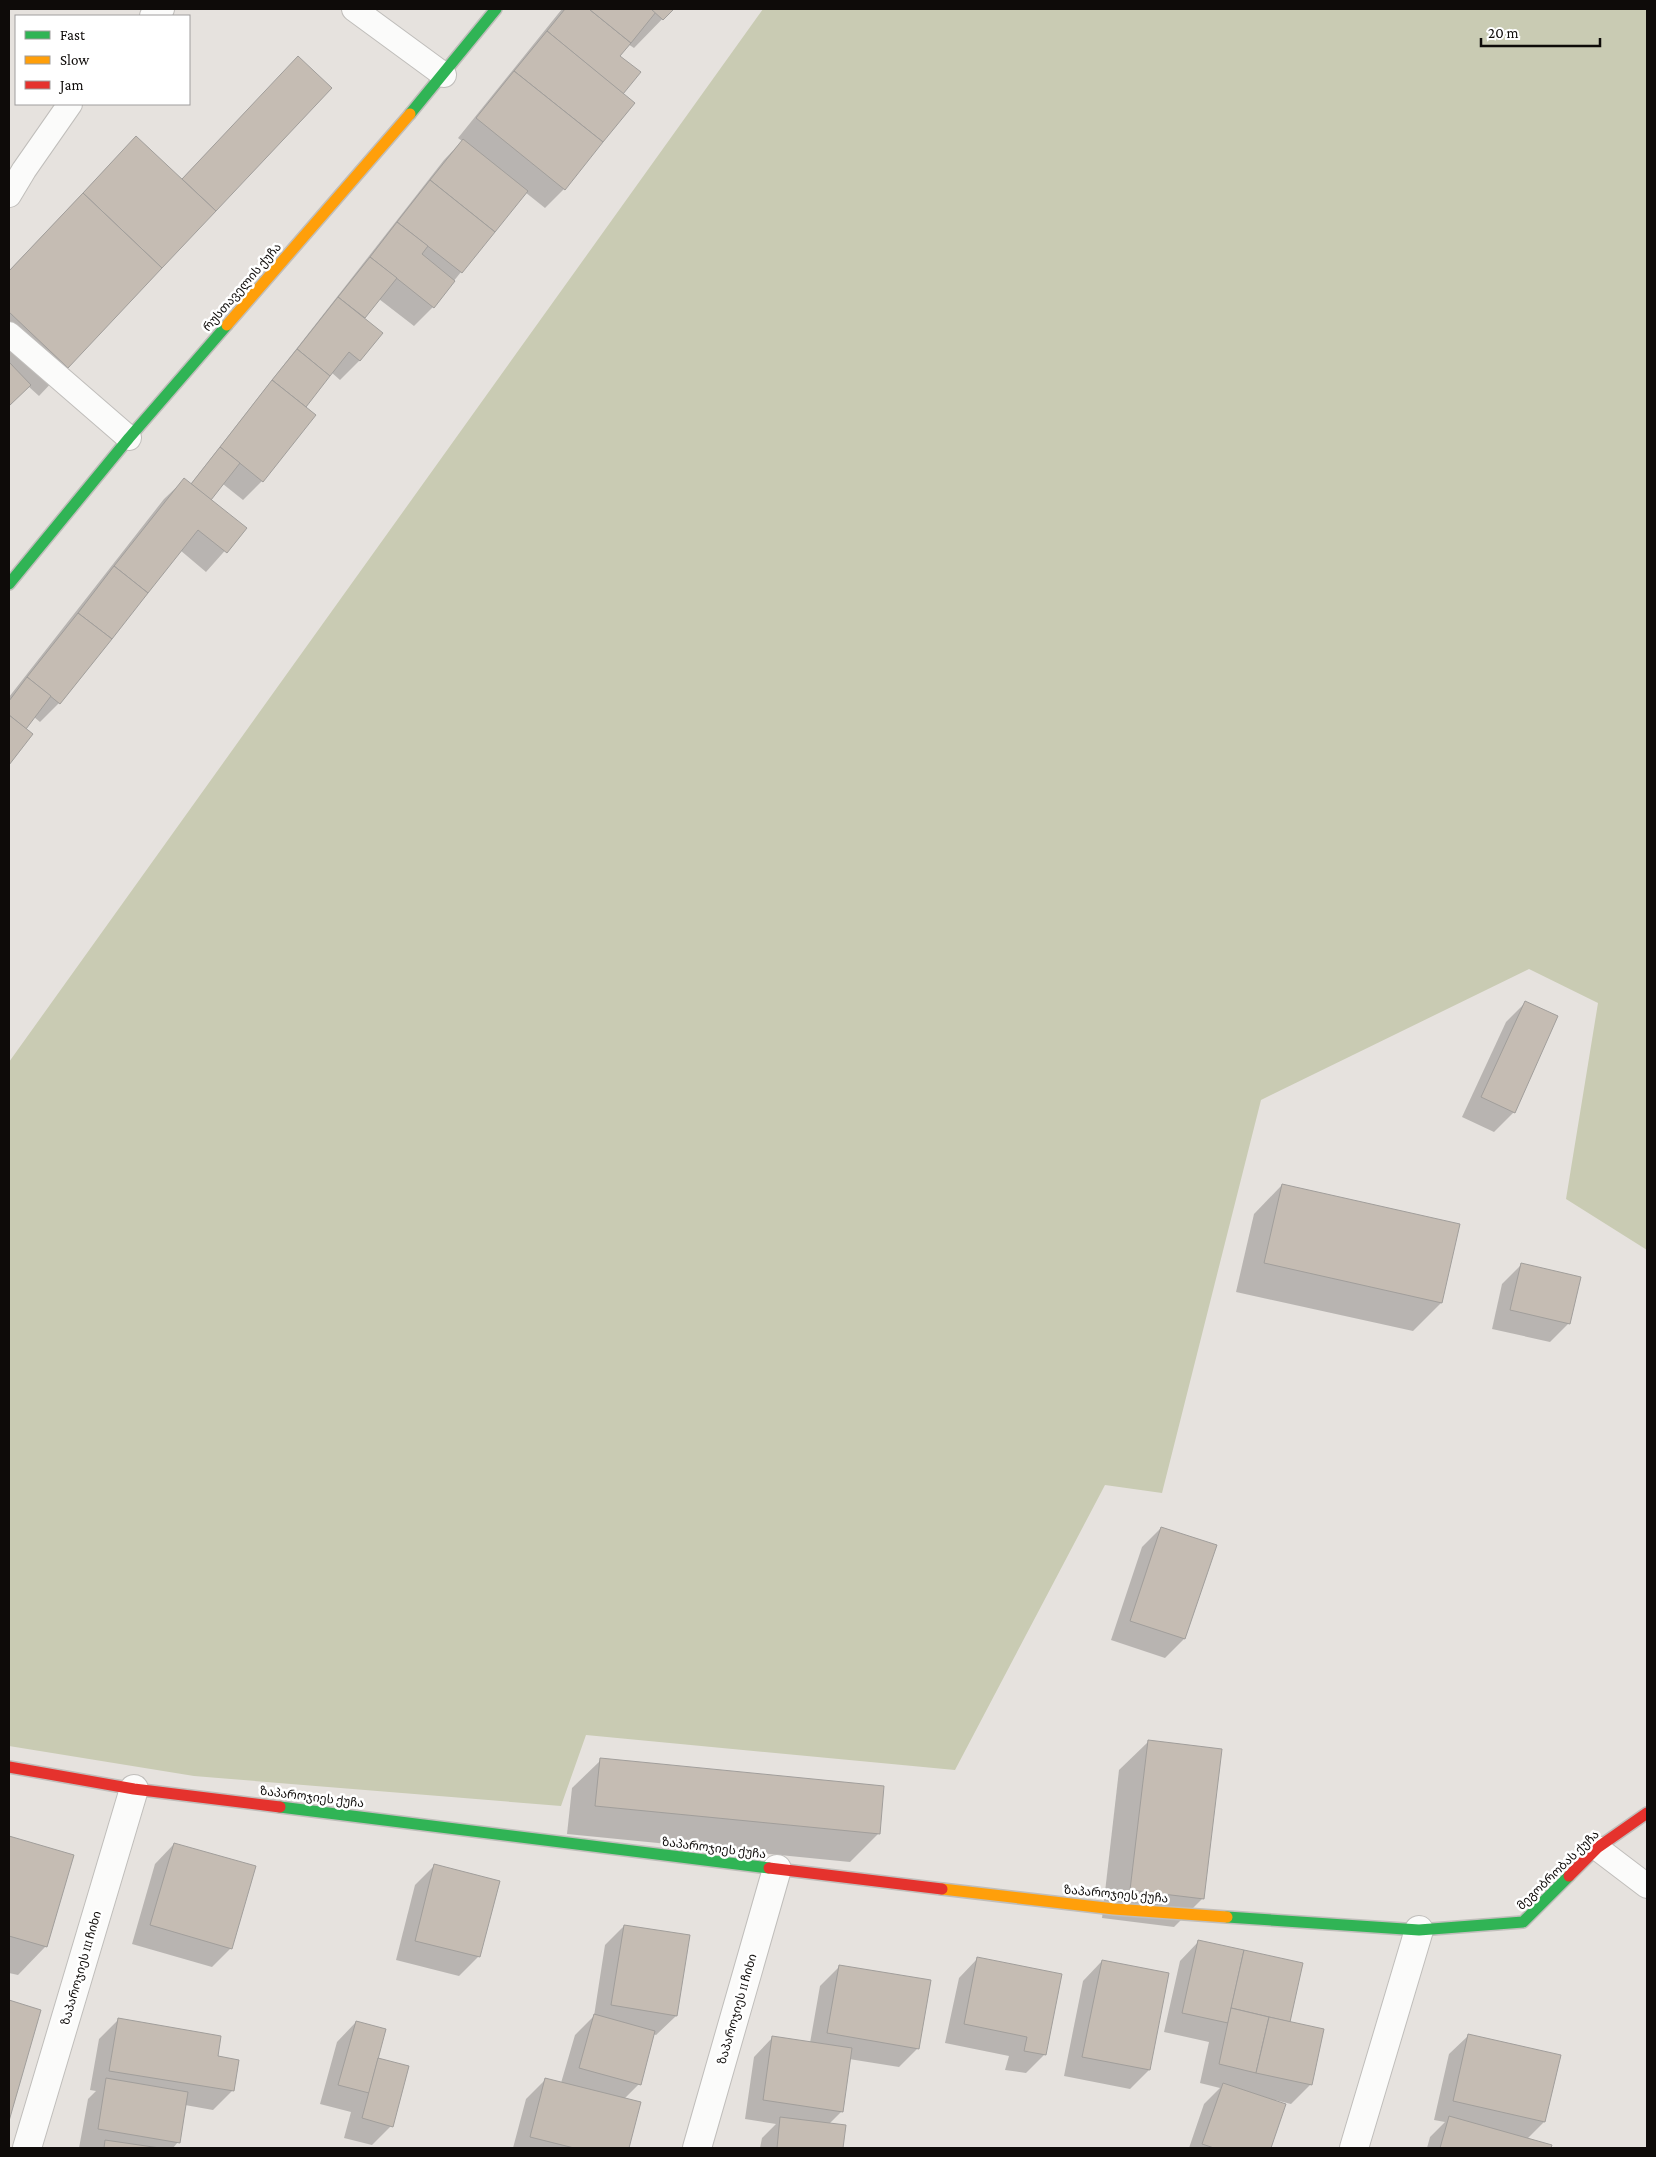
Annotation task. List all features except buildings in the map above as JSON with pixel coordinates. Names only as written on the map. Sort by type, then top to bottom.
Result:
[{"type":"street","name":"რუსთაველის ქუჩა","points":[[9,584],[129,438],[444,75],[496,9]]},
{"type":"street","name":"ზაპაროჯიეს ქუჩა","points":[[9,1767],[134,1788],[777,1870],[1114,1909],[1419,1930]]},
{"type":"street","name":"ზაპაროჯიეს III ჩიხი","points":[[27,2148],[134,1788]]},
{"type":"street","name":"მეგობრობას ქუჩა","points":[[1419,1930],[1523,1922],[1597,1848],[1647,1813]]},
{"type":"street","name":"ზაპაროჯიეს II ჩიხი","points":[[697,2148],[777,1870]]},
{"type":"street","points":[[1354,2148],[1419,1930]]},
{"type":"lane","points":[[354,9],[444,75]]},
{"type":"lane","points":[[9,195],[69,105]]},
{"type":"lane","points":[[9,334],[129,438]]},
{"type":"lane","points":[[1597,1848],[1647,1886]]},
{"type":"green space","points":[[763,9],[1647,9],[1647,1250],[1566,1199],[1598,1003],[1529,969],[1261,1100],[1162,1493],[1105,1485],[955,1770],[586,1735],[561,1806],[194,1776],[9,1746],[9,1062]]},
{"type":"traffic: fast","points":[[410,114],[496,9]]},
{"type":"traffic: fast","points":[[9,584],[129,438],[227,325]]},
{"type":"traffic: fast","points":[[280,1807],[769,1868]]},
{"type":"traffic: fast","points":[[1227,1917],[1419,1930],[1523,1922],[1569,1876]]},
{"type":"traffic: slow","points":[[227,325],[410,114]]},
{"type":"traffic: slow","points":[[942,1889],[1114,1909],[1227,1917]]},
{"type":"traffic: jam","points":[[9,1767],[134,1789],[280,1807]]},
{"type":"traffic: jam","points":[[1569,1876],[1597,1848],[1647,1813]]},
{"type":"traffic: jam","points":[[769,1868],[942,1889]]}]
